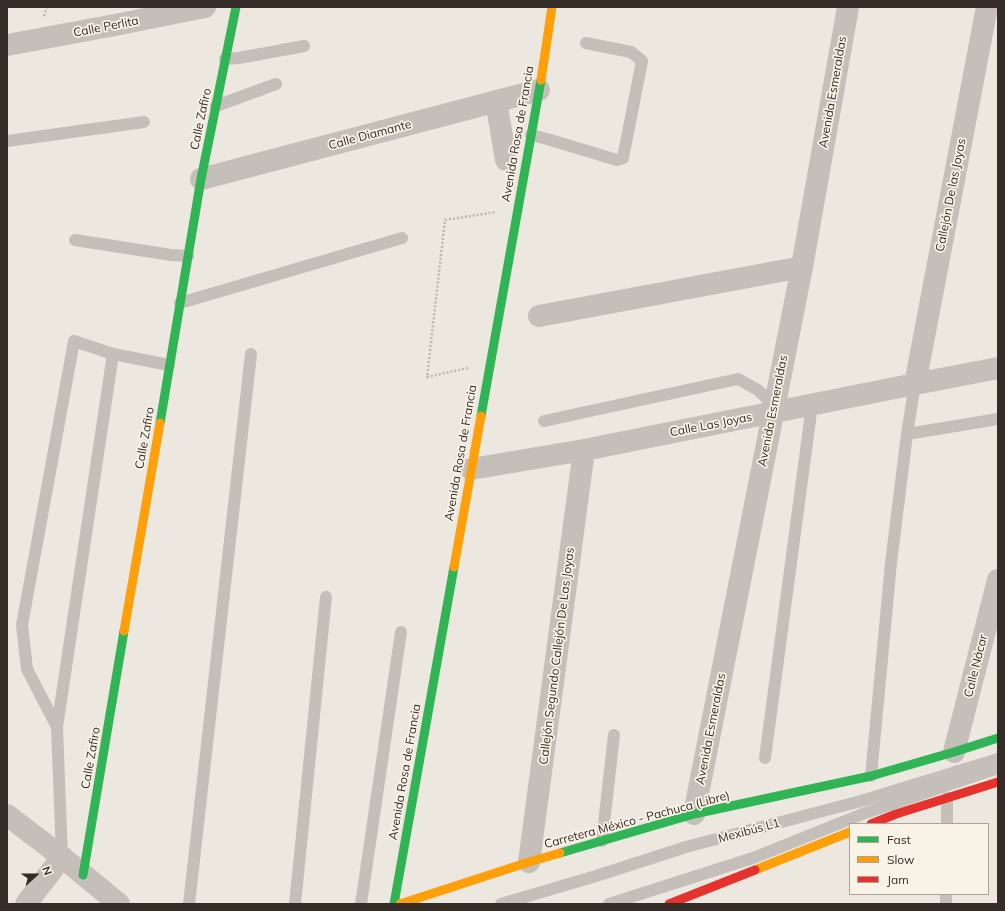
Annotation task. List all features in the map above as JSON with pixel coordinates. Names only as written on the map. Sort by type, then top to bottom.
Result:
[{"type":"street","name":"Calle Perlita","points":[[7,45],[117,16],[205,7]]},
{"type":"street","name":"Calle Zafiro","points":[[83,875],[201,179],[236,7]]},
{"type":"street","name":"Avenida Rosa de Francia","points":[[394,904],[539,90],[552,7]]},
{"type":"street","name":"Avenida Esmeraldas","points":[[694,814],[802,267],[848,7]]},
{"type":"street","name":"Callejón De las Joyas","points":[[915,384],[987,7]]},
{"type":"street","name":"Calle Diamante","points":[[201,179],[539,90]]},
{"type":"street","points":[[496,102],[506,160]]},
{"type":"street","points":[[539,316],[802,267]]},
{"type":"street","name":"Calle Las Joyas","points":[[471,469],[584,450],[773,410],[812,405],[998,368]]},
{"type":"street","name":"Callejón Segundo Callejón De Las Joyas","points":[[530,862],[584,450]]},
{"type":"street","name":"Calle Nácar","points":[[954,752],[998,580]]},
{"type":"street","name":"Carretera México - Pachuca (Libre)","points":[[400,904],[530,862],[694,814],[871,776],[998,738]]},
{"type":"street","points":[[874,823],[896,814],[998,782]]},
{"type":"street","points":[[7,815],[120,904]]},
{"type":"street","points":[[669,904],[849,832]]},
{"type":"street","points":[[26,904],[62,857]]},
{"type":"lane","points":[[531,135],[617,160],[623,158],[642,61],[631,52],[586,43]]},
{"type":"lane","points":[[226,59],[304,46]]},
{"type":"lane","points":[[216,106],[276,84]]},
{"type":"lane","points":[[7,141],[144,122]]},
{"type":"lane","points":[[180,303],[402,238]]},
{"type":"lane","points":[[75,240],[171,255],[188,256]]},
{"type":"lane","points":[[57,727],[27,669],[22,625],[74,341],[113,354],[169,365]]},
{"type":"lane","points":[[62,857],[57,727],[113,354]]},
{"type":"lane","points":[[189,904],[252,354]]},
{"type":"lane","points":[[544,420],[738,379],[758,390],[773,410]]},
{"type":"lane","points":[[871,776],[891,563],[907,434],[915,384]]},
{"type":"lane","points":[[765,758],[812,405]]},
{"type":"lane","points":[[907,434],[998,419]]},
{"type":"lane","points":[[294,904],[326,597]]},
{"type":"lane","points":[[360,904],[401,632]]},
{"type":"lane","points":[[602,841],[614,735]]},
{"type":"lane","name":"Mexibús L1","points":[[501,904],[686,848],[860,801],[998,759]]},
{"type":"lane","name":"Mexibús L1","points":[[609,904],[753,858],[865,813],[998,768]]},
{"type":"lane","points":[[947,798],[947,823]]},
{"type":"path","points":[[490,364],[478,365],[427,377],[446,220],[508,210],[517,210]]},
{"type":"traffic: fast","points":[[160,423],[201,179],[236,7]]},
{"type":"traffic: fast","points":[[481,416],[541,80]]},
{"type":"traffic: fast","points":[[394,904],[454,567]]},
{"type":"traffic: fast","points":[[83,875],[124,631]]},
{"type":"traffic: fast","points":[[560,853],[694,814],[871,776],[998,738]]},
{"type":"traffic: slow","points":[[541,80],[552,7]]},
{"type":"traffic: slow","points":[[454,567],[481,416]]},
{"type":"traffic: slow","points":[[124,631],[160,423]]},
{"type":"traffic: slow","points":[[755,870],[849,832]]},
{"type":"traffic: slow","points":[[400,904],[560,853]]},
{"type":"traffic: jam","points":[[874,823],[896,814],[998,782]]},
{"type":"traffic: jam","points":[[669,904],[755,870]]}]
